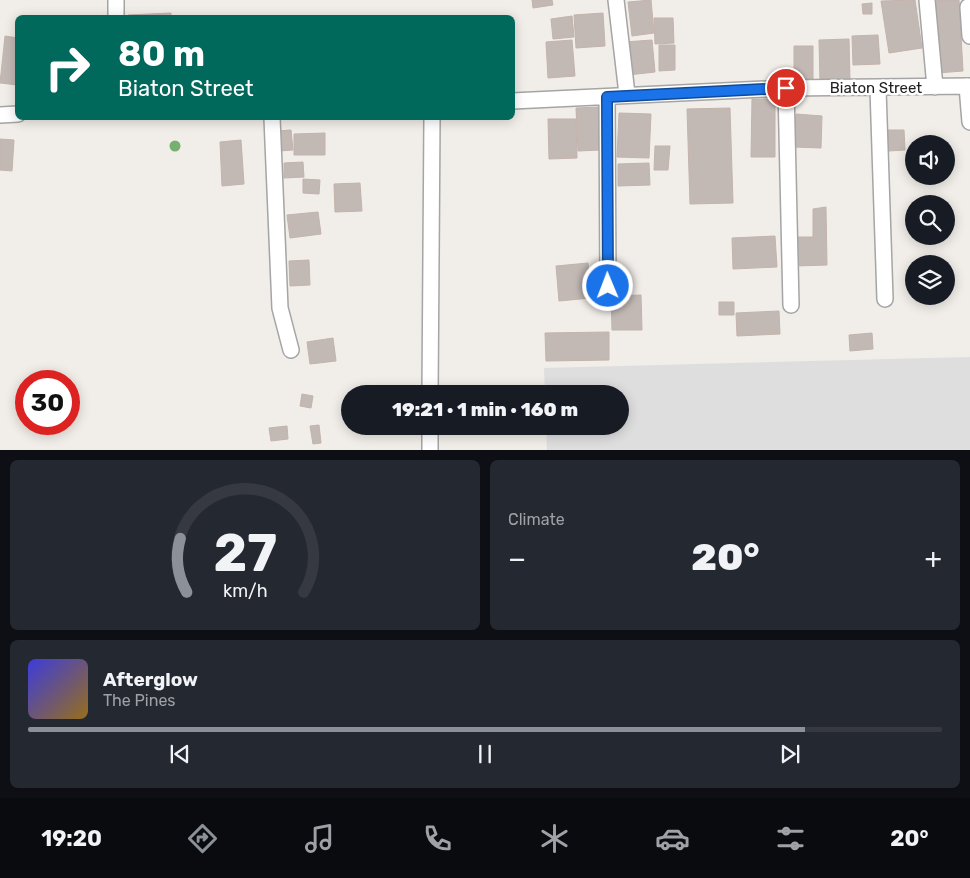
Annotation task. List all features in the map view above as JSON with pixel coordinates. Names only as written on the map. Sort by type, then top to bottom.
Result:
[{"type":"street","points":[[116,0],[116,15]]},
{"type":"street","points":[[616,0],[627,94]]},
{"type":"street","points":[[928,0],[935,87]]},
{"type":"street","points":[[968,7],[970,36]]},
{"type":"street","points":[[968,86],[970,122]]},
{"type":"street","name":"Biaton Street","points":[[515,101],[607,97],[627,94],[786,88],[878,89],[968,86]]},
{"type":"street","points":[[786,88],[791,305]]},
{"type":"street","points":[[878,89],[885,299]]},
{"type":"street","points":[[607,97],[608,286]]},
{"type":"street","points":[[0,115],[15,114]]},
{"type":"street","points":[[272,120],[280,308],[292,350]]},
{"type":"street","points":[[430,385],[432,120]]},
{"type":"street","points":[[430,435],[430,450]]},
{"type":"shaded area","points":[[970,357],[970,450],[547,450],[546,435],[629,435],[629,385],[545,385],[544,368]]},
{"type":"building","points":[[532,0],[552,0],[553,5],[533,8]]},
{"type":"building","points":[[651,0],[654,33],[632,36],[628,2]]},
{"type":"building","points":[[915,0],[922,48],[889,53],[881,1]]},
{"type":"building","points":[[932,0],[959,0],[963,71],[937,73]]},
{"type":"building","points":[[872,3],[872,14],[863,14],[862,4]]},
{"type":"building","points":[[171,13],[171,15],[128,15]]},
{"type":"building","points":[[603,13],[605,46],[576,48],[574,15]]},
{"type":"building","points":[[572,16],[574,37],[553,39],[551,19]]},
{"type":"building","points":[[654,18],[673,18],[674,43],[655,44]]},
{"type":"building","points":[[878,35],[880,64],[853,65],[852,36]]},
{"type":"building","points":[[5,36],[15,38],[15,85],[0,83]]},
{"type":"building","points":[[849,39],[850,81],[820,82],[819,40]]},
{"type":"building","points":[[572,40],[575,76],[548,78],[546,42]]},
{"type":"building","points":[[652,40],[655,72],[628,75],[625,42]]},
{"type":"building","points":[[659,45],[675,45],[675,70],[659,71]]},
{"type":"building","points":[[794,46],[813,46],[813,79],[794,79]]},
{"type":"building","points":[[752,99],[775,99],[775,157],[751,157]]},
{"type":"building","points":[[600,107],[601,150],[578,151],[576,108]]},
{"type":"building","points":[[730,108],[733,203],[690,204],[687,109]]},
{"type":"building","points":[[619,113],[651,114],[649,158],[617,157]]},
{"type":"building","points":[[796,114],[822,116],[821,148],[794,147]]},
{"type":"building","points":[[548,119],[576,119],[577,158],[549,159]]},
{"type":"building","points":[[291,130],[293,150],[279,151],[278,131]]},
{"type":"building","points":[[888,130],[904,130],[905,150],[889,151]]},
{"type":"building","points":[[325,133],[325,155],[294,155],[294,134]]},
{"type":"building","points":[[0,139],[14,140],[12,171],[0,170]]},
{"type":"building","points":[[241,140],[244,184],[222,186],[220,142]]},
{"type":"building","points":[[655,146],[670,146],[668,170],[654,170]]},
{"type":"building","points":[[303,162],[304,177],[284,178],[284,163]]},
{"type":"building","points":[[649,163],[650,185],[618,186],[618,164]]},
{"type":"building","points":[[303,179],[320,180],[319,194],[303,193]]},
{"type":"building","points":[[360,183],[362,211],[335,212],[334,184]]},
{"type":"building","points":[[826,207],[827,265],[795,266],[796,237],[813,237],[813,209]]},
{"type":"building","points":[[318,212],[321,234],[290,238],[287,215]]},
{"type":"building","points":[[775,236],[777,267],[733,269],[732,238]]},
{"type":"building","points":[[309,260],[310,285],[290,286],[289,261]]},
{"type":"building","points":[[588,263],[591,298],[559,301],[556,266]]},
{"type":"building","points":[[641,295],[642,330],[612,330],[611,296]]},
{"type":"building","points":[[719,302],[734,302],[734,315],[719,315]]},
{"type":"building","points":[[779,311],[780,334],[737,336],[736,313]]},
{"type":"building","points":[[609,332],[609,360],[546,361],[545,333]]},
{"type":"building","points":[[872,333],[873,349],[850,351],[849,335]]},
{"type":"building","points":[[333,338],[336,361],[310,364],[307,342]]},
{"type":"building","points":[[302,394],[313,396],[311,408],[300,406]]},
{"type":"building","points":[[319,425],[321,443],[313,444],[310,426]]},
{"type":"building","points":[[287,426],[288,439],[271,441],[269,428]]},
{"type":"route","points":[[608,286],[607,97],[627,94],[786,88]]}]
